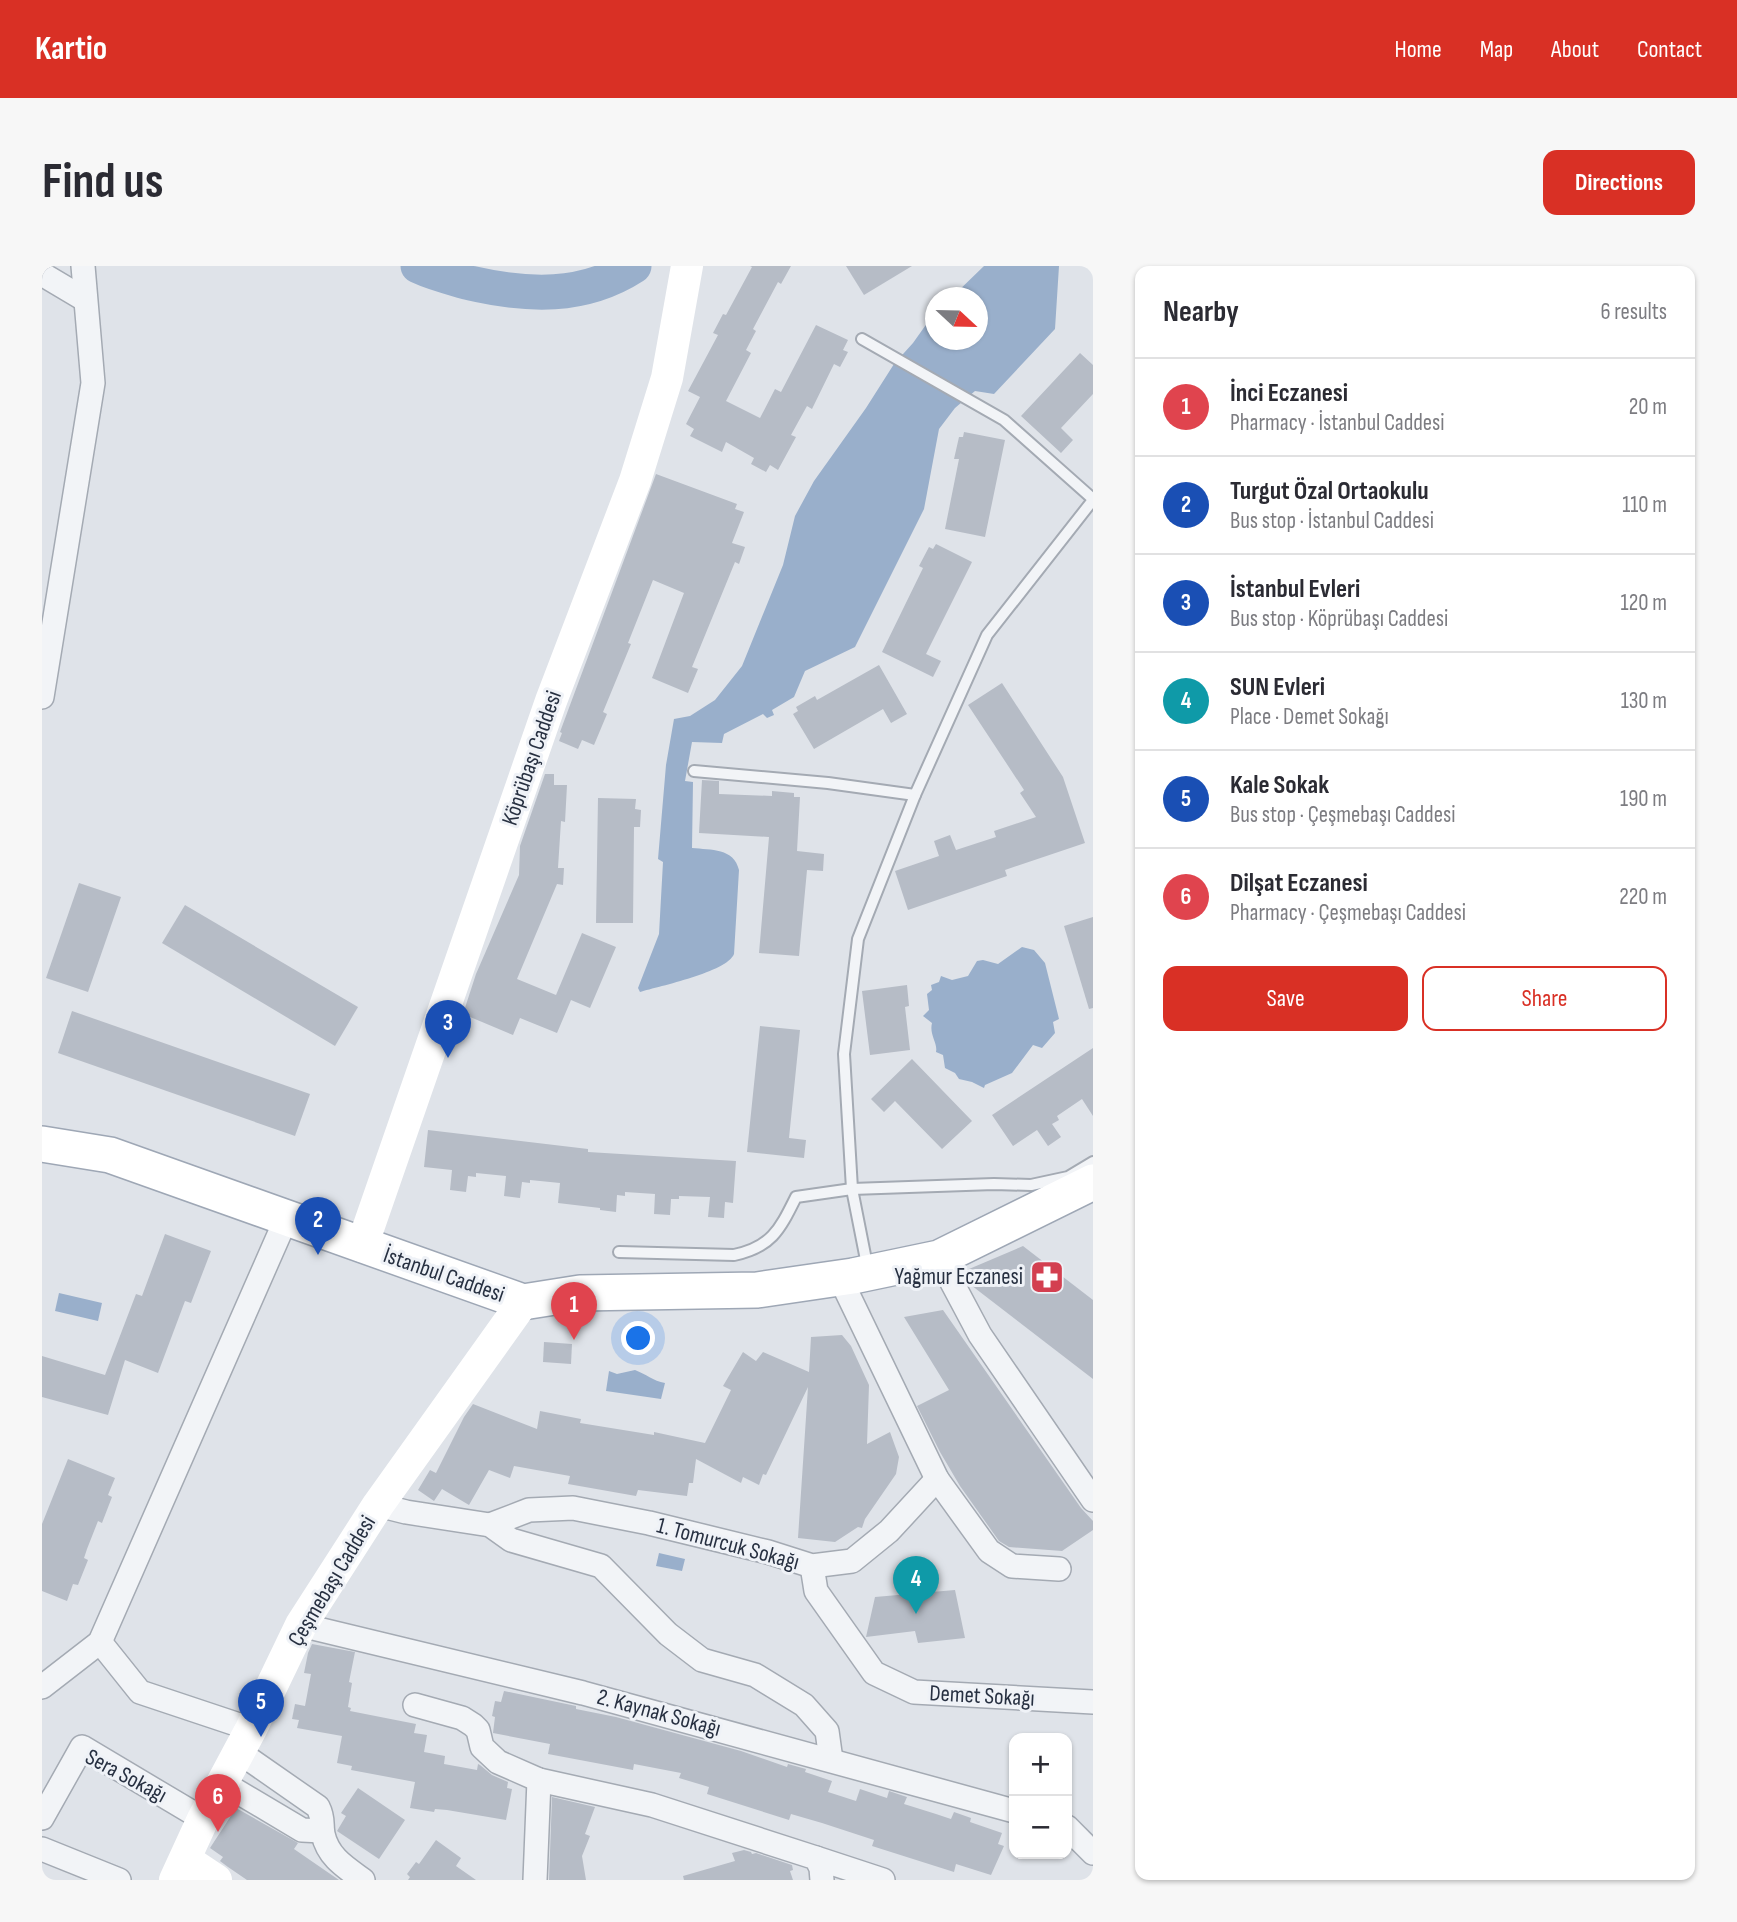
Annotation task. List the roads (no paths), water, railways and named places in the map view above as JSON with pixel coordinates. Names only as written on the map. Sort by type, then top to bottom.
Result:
[{"type":"main road","name":"İstanbul Caddesi","points":[[42,1144],[110,1156],[523,1302],[580,1293],[757,1290],[855,1275],[939,1258],[1093,1182]]},
{"type":"street","points":[[42,697],[93,383],[83,266]]},
{"type":"street","name":"Köprübaşı Caddesi","points":[[362,1247],[551,701],[635,481],[667,378],[687,266]]},
{"type":"street","points":[[42,274],[85,299]]},
{"type":"street","points":[[42,1687],[100,1642],[286,1219]]},
{"type":"street","points":[[939,1258],[980,1335],[1093,1500]]},
{"type":"street","points":[[855,1275],[937,1479],[989,1551],[1012,1566],[1059,1569]]},
{"type":"street","name":"Çeşmebaşı Caddesi","points":[[181,1870],[301,1625],[378,1505],[523,1302]]},
{"type":"street","name":"1. Tomurcuk Sokağı","points":[[490,1525],[529,1510],[573,1508],[741,1545],[812,1566],[852,1561],[889,1531],[937,1479]]},
{"type":"street","points":[[378,1505],[490,1525],[511,1540],[601,1566],[668,1634],[702,1660],[755,1675],[804,1705],[827,1731],[831,1760]]},
{"type":"street","name":"Demet Sokağı","points":[[812,1566],[816,1591],[874,1673],[914,1692],[1093,1702]]},
{"type":"street","name":"2. Kaynak Sokağı","points":[[301,1625],[583,1693],[1009,1810]]},
{"type":"street","points":[[100,1642],[140,1692],[245,1741],[318,1807],[324,1818],[322,1831],[328,1850],[337,1862],[363,1880]]},
{"type":"street","points":[[415,1705],[462,1718],[478,1730],[482,1747],[498,1762],[539,1780],[652,1805],[883,1880]]},
{"type":"street","name":"Sera Sokağı","points":[[42,1818],[82,1747],[204,1819]]},
{"type":"street","points":[[535,1880],[539,1780]]},
{"type":"street","points":[[223,1783],[302,1830],[322,1831]]},
{"type":"street","points":[[1072,1832],[1093,1853]]},
{"type":"street","points":[[42,1849],[119,1880]]},
{"type":"street","points":[[816,1858],[821,1868],[822,1880]]},
{"type":"street","points":[[181,1870],[216,1880]]},
{"type":"lane","points":[[855,1275],[844,1054],[858,939],[915,795],[986,635],[1093,499],[1004,420],[862,339]]},
{"type":"lane","points":[[694,771],[828,783],[915,795]]},
{"type":"lane","points":[[618,1252],[734,1255],[747,1253],[759,1247],[779,1230],[796,1197],[852,1189],[1031,1185],[1068,1177],[1093,1162]]},
{"type":"water","points":[[984,266],[1059,266],[1055,329],[994,394],[975,391],[955,408],[939,429],[924,509],[855,647],[805,671],[794,697],[772,710],[774,715],[767,718],[763,714],[724,734],[722,743],[692,742],[685,781],[693,782],[692,848],[727,854],[739,870],[734,954],[719,967],[640,992],[638,988],[659,934],[663,862],[658,859],[666,765],[674,719],[690,716],[715,700],[742,666],[783,565],[795,516],[814,481],[894,364],[925,326],[925,350],[988,350],[988,287],[962,287]]},
{"type":"water","points":[[1022,947],[1034,950],[1045,963],[1059,1019],[1053,1022],[1055,1033],[1042,1048],[1033,1045],[1012,1073],[985,1085],[984,1088],[959,1079],[955,1073],[945,1068],[943,1055],[936,1052],[932,1023],[923,1016],[929,1010],[927,994],[932,990],[931,985],[939,982],[941,976],[952,980],[968,976],[977,961],[998,964]]},
{"type":"water","points":[[59,1293],[102,1303],[98,1321],[55,1311]]},
{"type":"water","points":[[635,1370],[665,1383],[661,1399],[606,1391],[609,1371],[617,1374]]},
{"type":"water","points":[[659,1553],[685,1559],[682,1571],[656,1566]]},
{"type":"waterway","points":[[418,266],[470,283],[533,292],[554,292],[595,284],[634,266]]},
{"type":"place","name":"İstanbul Evleri","points":[[448,1058]]},
{"type":"place","name":"Turgut Özal Ortaokulu","points":[[318,1255]]},
{"type":"place","name":"Yağmur Eczanesi","points":[[1047,1277]]},
{"type":"place","name":"İnci Eczanesi","points":[[574,1340]]},
{"type":"place","name":"SUN Evleri","points":[[916,1614]]},
{"type":"place","name":"Kale Sokak","points":[[261,1737]]},
{"type":"place","name":"Dilşat Eczanesi","points":[[218,1832]]}]
